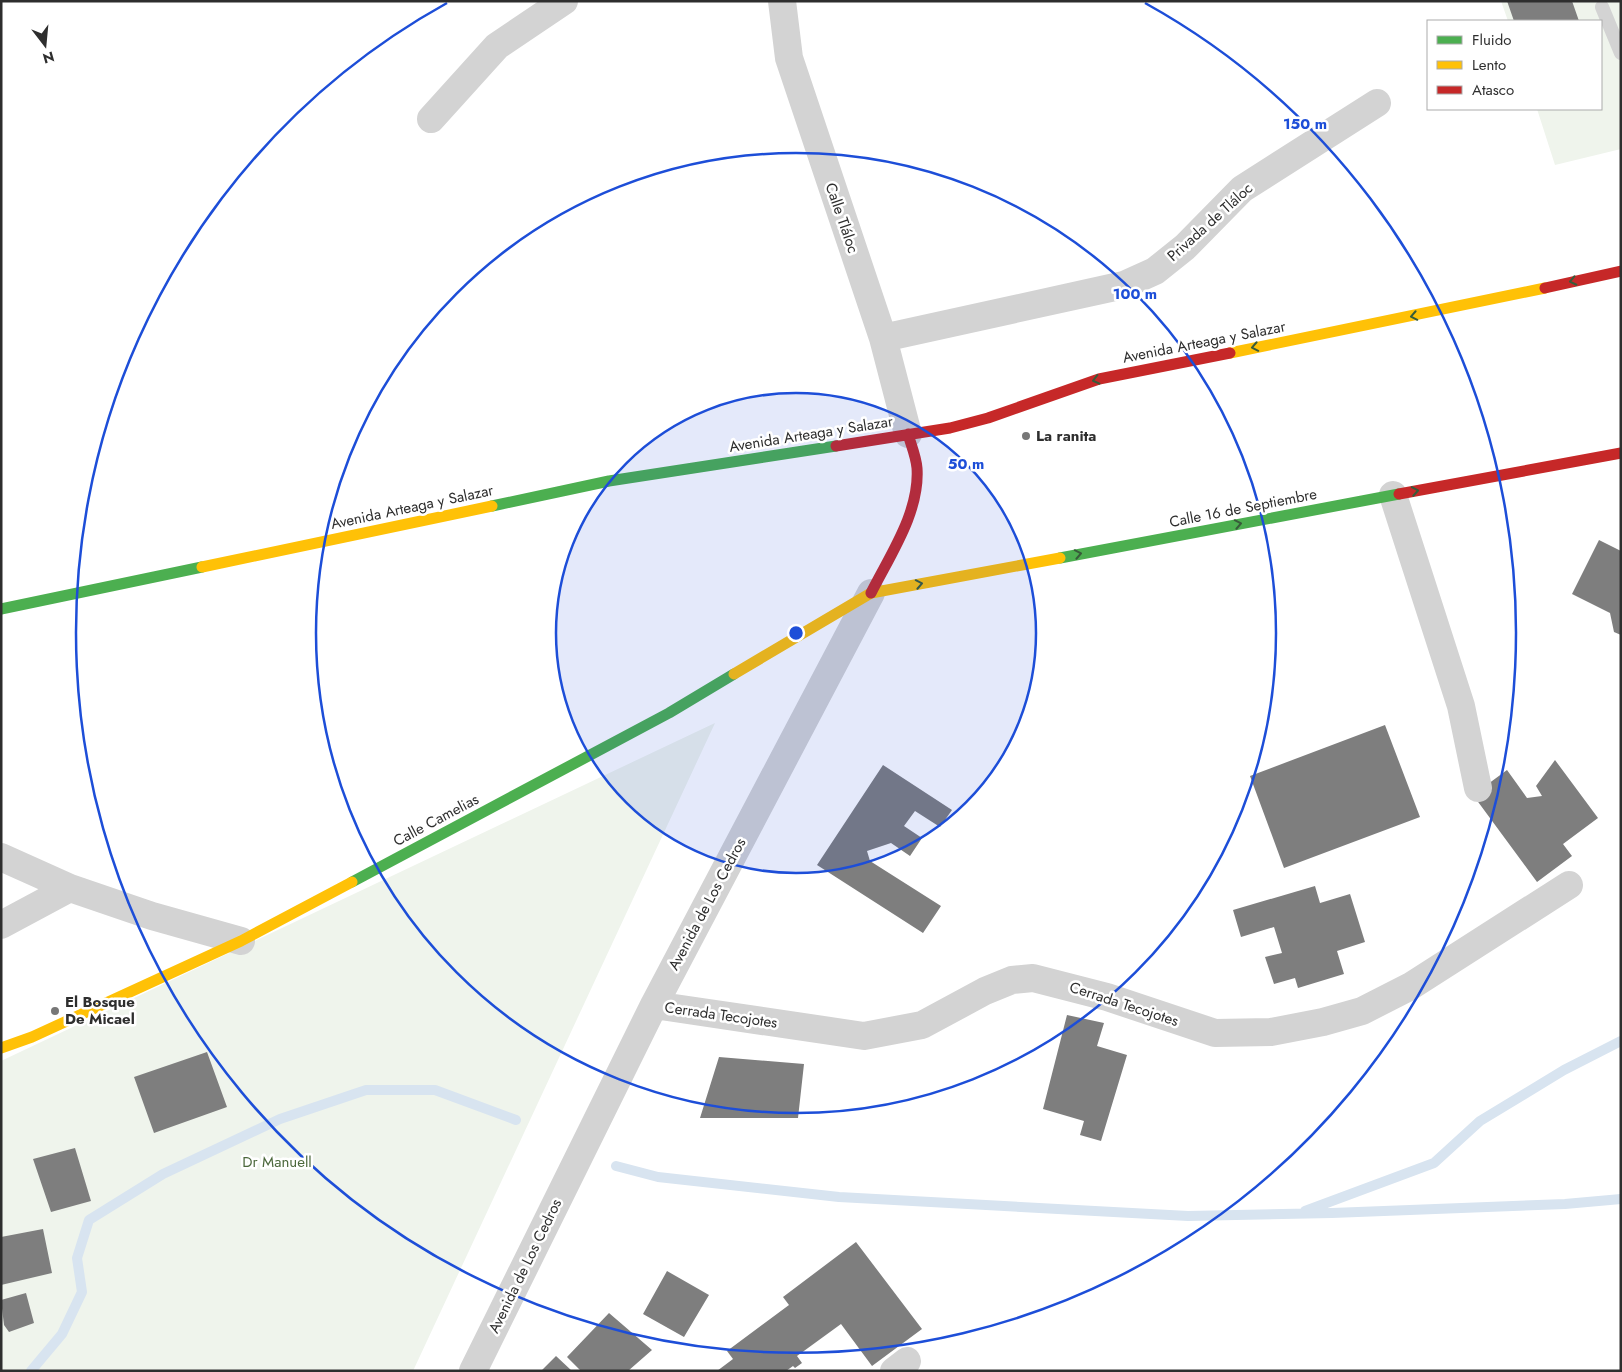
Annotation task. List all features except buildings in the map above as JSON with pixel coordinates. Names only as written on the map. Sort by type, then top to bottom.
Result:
[{"type":"street","points":[[431,119],[497,46],[564,1]]},
{"type":"street","name":"Calle Tláloc","points":[[782,1],[789,58],[883,338],[908,434]]},
{"type":"street","name":"Privada de Tláloc","points":[[883,338],[1124,285],[1155,271],[1185,247],[1242,189],[1376,103]]},
{"type":"street","name":"Avenida Arteaga y Salazar","points":[[1,609],[609,481],[972,424],[1062,389],[1099,379],[1419,315],[1621,271]]},
{"type":"street","name":"Avenida de Los Cedros","points":[[473,1371],[654,1006],[871,593],[906,519],[915,493],[917,466],[908,434]]},
{"type":"street","name":"Calle 16 de Septiembre","points":[[871,593],[1621,453]]},
{"type":"street","points":[[1392,495],[1461,706],[1478,788]]},
{"type":"street","name":"Calle Camelias","points":[[1,1048],[32,1037],[241,941],[669,713],[871,593]]},
{"type":"street","points":[[1,857],[70,888],[152,916],[241,941]]},
{"type":"street","name":"Cerrada Tecojotes","points":[[654,1006],[864,1036],[922,1025],[985,991],[1012,980],[1033,978],[1107,997],[1215,1034],[1271,1032],[1323,1022],[1362,1011],[1411,986],[1569,885]]},
{"type":"street","points":[[1,925],[70,888]]},
{"type":"lane","points":[[1602,8],[1621,53]]},
{"type":"green space","points":[[1501,1],[1621,1],[1621,149],[1555,165],[1537,110],[1602,110],[1602,20],[1508,20]]},
{"type":"green space","name":"Dr Manuell","points":[[715,723],[413,1371],[1,1371],[1,1061]]},
{"type":"waterway","points":[[1305,1211],[1434,1163],[1480,1121],[1564,1070],[1621,1041]]},
{"type":"waterway","points":[[31,1371],[62,1334],[82,1292],[77,1258],[89,1220],[163,1174],[280,1119],[366,1090],[435,1090],[516,1120]]},
{"type":"waterway","points":[[616,1166],[658,1177],[839,1197],[1188,1216],[1332,1213],[1565,1204],[1621,1199]]},
{"type":"traffic: fast","points":[[492,506],[609,481],[836,446]]},
{"type":"traffic: fast","points":[[1060,558],[1399,494]]},
{"type":"traffic: fast","points":[[1,609],[202,567]]},
{"type":"traffic: fast","points":[[352,882],[669,713],[734,674]]},
{"type":"traffic: slow","points":[[1230,353],[1545,288]]},
{"type":"traffic: slow","points":[[202,567],[492,506]]},
{"type":"traffic: slow","points":[[734,674],[871,593],[1060,558]]},
{"type":"traffic: slow","points":[[1,1048],[32,1037],[241,941],[352,882]]},
{"type":"traffic: jam","points":[[1545,288],[1621,271]]},
{"type":"traffic: jam","points":[[836,446],[950,428],[988,418],[1099,379],[1230,353]]},
{"type":"traffic: jam","points":[[871,593],[895,548],[914,501],[917,468],[908,434]]},
{"type":"traffic: jam","points":[[1399,494],[1621,453]]},
{"type":"place","name":"La ranita","points":[[1026,436]]},
{"type":"place","name":"El Bosque De Micael","points":[[55,1011]]}]
